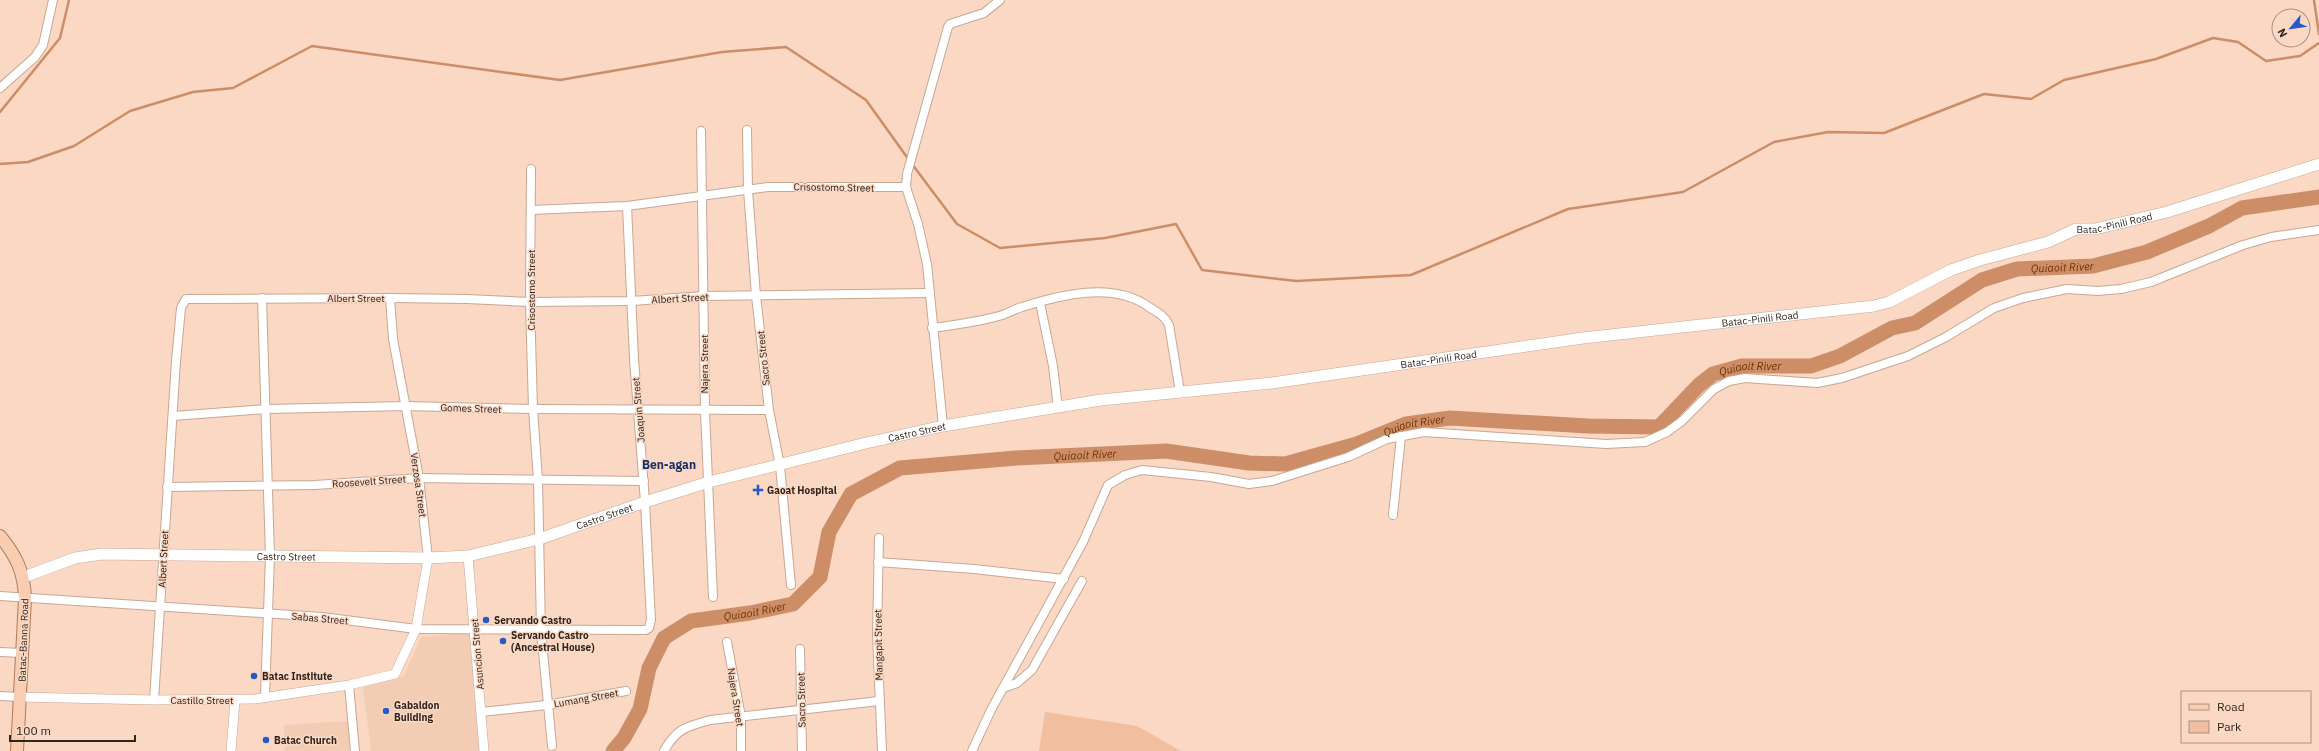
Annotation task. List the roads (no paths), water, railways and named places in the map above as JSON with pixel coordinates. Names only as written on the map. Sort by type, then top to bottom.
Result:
[{"type":"main road","name":"Batac-Pinili Road","points":[[1180,392],[1336,375],[1583,338],[1874,306],[1889,302],[1951,270],[1980,260],[2048,242],[2076,229],[2095,229],[2167,212],[2319,164]]},
{"type":"main road","name":"Castro Street","points":[[24,577],[75,558],[102,554],[428,558],[468,556],[539,539],[645,502],[709,482],[780,466],[866,443],[943,426],[1101,400],[1180,392]]},
{"type":"main road","name":"Batac-Banna Road","points":[[0,536],[10,549],[24,577],[25,598],[17,751]]},
{"type":"street","points":[[0,88],[35,57],[43,45],[53,0]]},
{"type":"street","points":[[943,426],[932,328],[930,293],[923,242],[906,187],[915,141],[948,27],[950,24],[984,13],[1000,0]]},
{"type":"street","name":"Sacro Street","points":[[747,130],[748,190],[756,296],[769,410],[780,466],[791,585]]},
{"type":"street","name":"Najera Street","points":[[701,131],[704,296],[704,411],[709,482],[713,597]]},
{"type":"street","points":[[531,210],[532,170]]},
{"type":"street","name":"Crisostomo Street","points":[[552,746],[541,631],[538,480],[533,409],[530,302],[531,210],[627,206],[783,186],[906,187]]},
{"type":"street","name":"Joaquin Street","points":[[627,206],[651,620],[649,628],[641,631]]},
{"type":"street","points":[[972,751],[1003,688],[1064,579],[1108,485],[1125,475],[1142,470],[1212,477],[1249,484],[1272,481],[1348,457],[1401,436],[1424,432],[1606,444],[1645,442],[1667,432],[1682,421],[1714,388],[1730,381],[1745,378],[1817,383],[1842,378],[1908,356],[1946,337],[1994,308],[2023,298],[2067,289],[2098,291],[2121,289],[2152,282],[2243,245],[2271,237],[2319,230]]},
{"type":"street","name":"Albert Street","points":[[154,700],[161,606],[167,487],[182,303],[186,299],[390,298],[530,302],[632,301],[704,296],[930,293]]},
{"type":"street","points":[[932,328],[979,321],[1040,303],[1078,294],[1092,293],[1131,297],[1142,301],[1164,317],[1169,325],[1180,392]]},
{"type":"street","points":[[262,298],[270,556],[266,696]]},
{"type":"street","name":"Verzosa Street","points":[[390,298],[392,339],[419,478],[428,558],[416,629],[399,670]]},
{"type":"street","points":[[1040,303],[1053,366],[1058,408]]},
{"type":"street","name":"Gomes Street","points":[[173,416],[266,409],[406,406],[704,411],[769,410]]},
{"type":"street","points":[[1393,515],[1401,436]]},
{"type":"street","name":"Roosevelt Street","points":[[167,487],[267,486],[419,478],[644,481]]},
{"type":"street","name":"Mangapit Street","points":[[879,538],[879,701],[882,751]]},
{"type":"street","name":"Asuncion Street","points":[[468,556],[484,751]]},
{"type":"street","points":[[878,562],[974,569],[1064,579]]},
{"type":"street","points":[[1003,688],[1017,683],[1032,670],[1082,581]]},
{"type":"street","name":"Sabas Street","points":[[0,596],[161,606],[269,615],[322,617],[416,629],[475,631],[641,631]]},
{"type":"street","name":"Najera Street","points":[[727,642],[741,717],[741,751]]},
{"type":"street","name":"Sacro Street","points":[[800,649],[802,751]]},
{"type":"street","points":[[0,652],[22,653]]},
{"type":"street","name":"Castillo Street","points":[[0,696],[154,700],[255,699],[266,696],[350,685],[395,674],[399,670]]},
{"type":"street","points":[[350,685],[355,751]]},
{"type":"street","name":"Lumang Street","points":[[481,712],[547,705],[626,691]]},
{"type":"street","points":[[231,751],[236,700]]},
{"type":"street","points":[[664,751],[674,735],[695,724],[710,720],[879,701]]},
{"type":"waterway","points":[[0,112],[60,38],[69,0]]},
{"type":"waterway","points":[[2314,0],[2319,34]]},
{"type":"waterway","points":[[912,164],[957,224],[1000,248],[1105,238],[1176,224],[1202,270],[1296,281],[1411,275],[1568,209],[1683,192],[1774,142],[1828,132],[1884,133],[1984,94],[2031,99],[2064,80],[2156,59],[2213,38],[2238,42],[2266,61],[2300,56],[2319,43]]},
{"type":"waterway","points":[[0,164],[28,162],[74,146],[130,111],[193,92],[233,88],[312,46],[560,80],[722,52],[786,47],[866,100],[909,160]]},
{"type":"waterway","name":"Quiaoit River","points":[[613,751],[624,738],[640,709],[649,668],[664,638],[691,621],[750,613],[793,604],[820,577],[829,532],[851,494],[900,468],[1016,458],[1166,451],[1249,463],[1285,464],[1357,444],[1406,424],[1450,418],[1588,426],[1659,427],[1699,385],[1713,374],[1742,366],[1811,366],[1840,356],[1892,328],[1915,323],[1982,280],[2017,269],[2093,266],[2147,252],[2209,226],[2242,208],[2319,197]]},
{"type":"place","name":"Gaoat Hospital","points":[[758,490]]},
{"type":"place","name":"Servando Castro","points":[[486,620]]},
{"type":"place","name":"Servando Castro (Ancestral House)","points":[[503,641]]},
{"type":"place","name":"Batac Institute","points":[[254,676]]},
{"type":"place","name":"Gabaldon Building","points":[[386,711]]},
{"type":"place","name":"Batac Church","points":[[266,740]]},
{"type":"district","name":"Ben-agan","points":[[669,465]]}]
